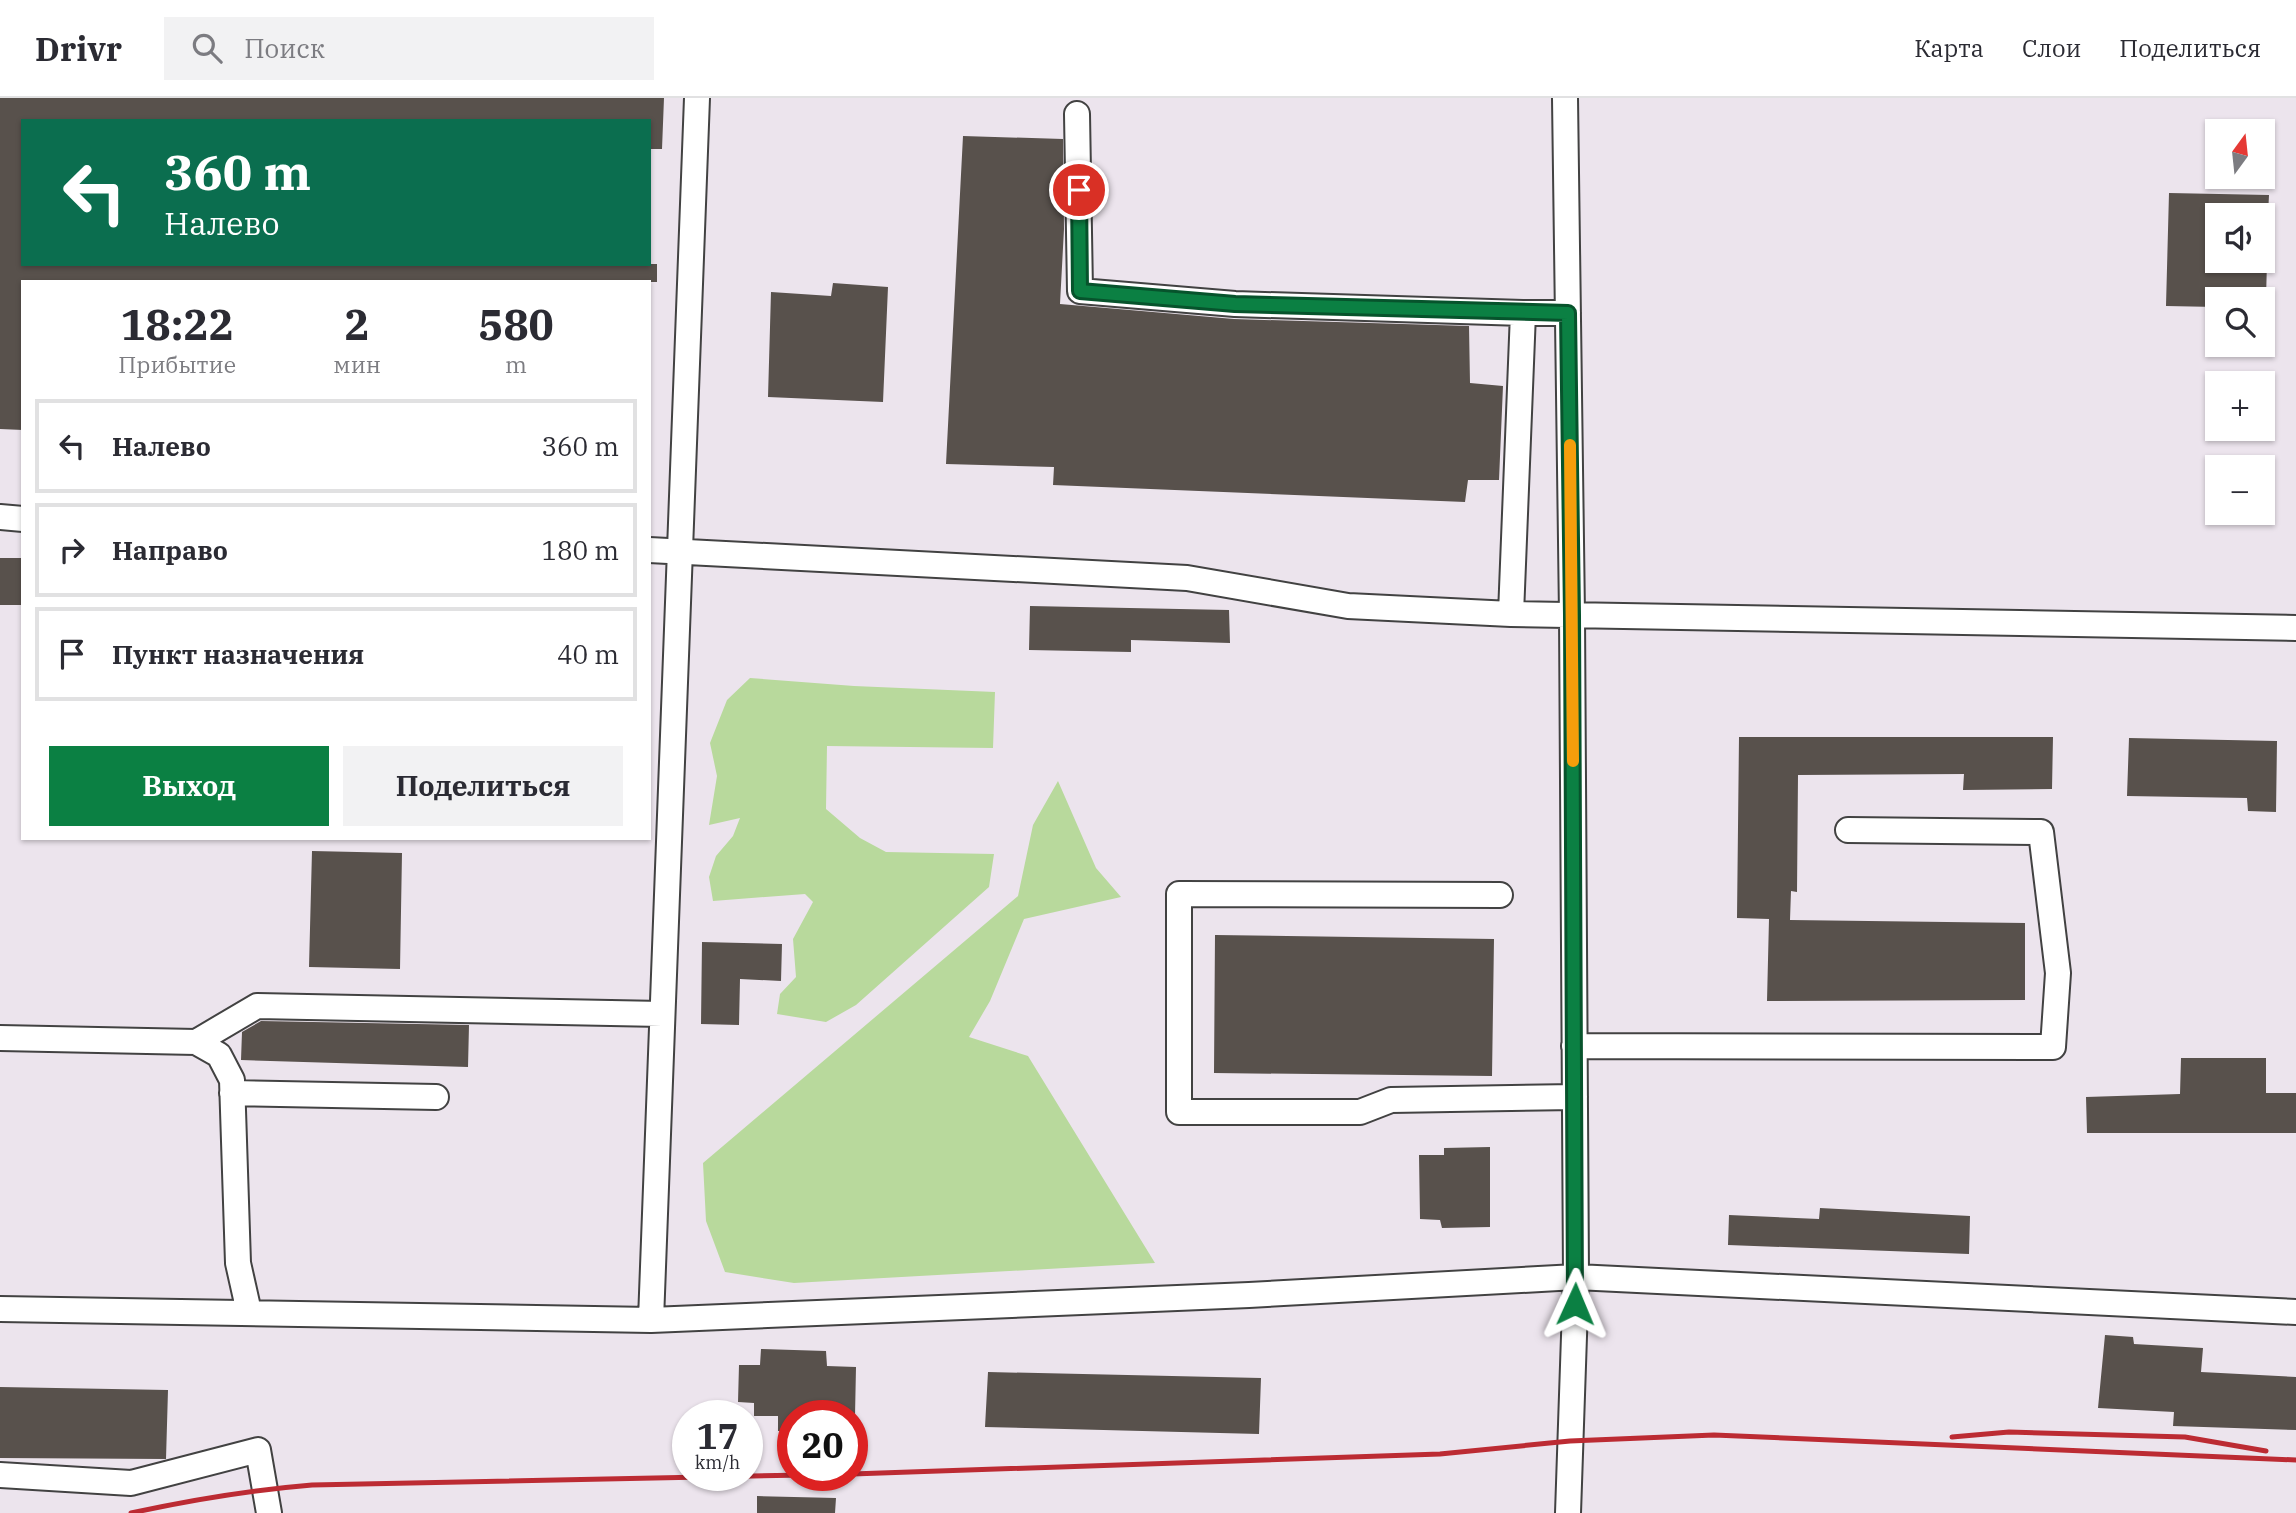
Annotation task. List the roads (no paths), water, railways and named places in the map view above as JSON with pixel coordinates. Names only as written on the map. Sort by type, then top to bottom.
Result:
[{"type":"lane","points":[[651,1320],[696,98]]},
{"type":"lane","points":[[1565,98],[1572,615],[1576,1277],[1567,1513]]},
{"type":"lane","points":[[1077,114],[1080,291],[1235,304],[1568,313]]},
{"type":"lane","points":[[1511,614],[1523,313]]},
{"type":"lane","points":[[0,517],[21,519]]},
{"type":"lane","points":[[651,550],[1186,578],[1348,606],[1511,614],[2296,628]]},
{"type":"lane","points":[[1574,1046],[2053,1047],[2058,973],[2041,832],[1848,830]]},
{"type":"lane","points":[[1500,895],[1179,894],[1179,1112],[1360,1112],[1391,1100],[1574,1097]]},
{"type":"lane","points":[[196,1042],[257,1006],[662,1014]]},
{"type":"lane","points":[[0,1038],[196,1042],[219,1055],[232,1080],[238,1263],[250,1312]]},
{"type":"lane","points":[[232,1093],[436,1097]]},
{"type":"lane","points":[[0,1309],[651,1320],[1235,1295],[1576,1277],[2296,1312]]},
{"type":"lane","points":[[0,1475],[131,1483],[258,1450],[269,1513]]},
{"type":"railway","points":[[1952,1437],[2009,1432],[2185,1437],[2266,1451]]},
{"type":"railway","points":[[868,1473],[1440,1454],[1570,1441],[1714,1435],[2296,1460]]},
{"type":"railway","points":[[131,1513],[221,1496],[312,1485],[777,1476]]}]
